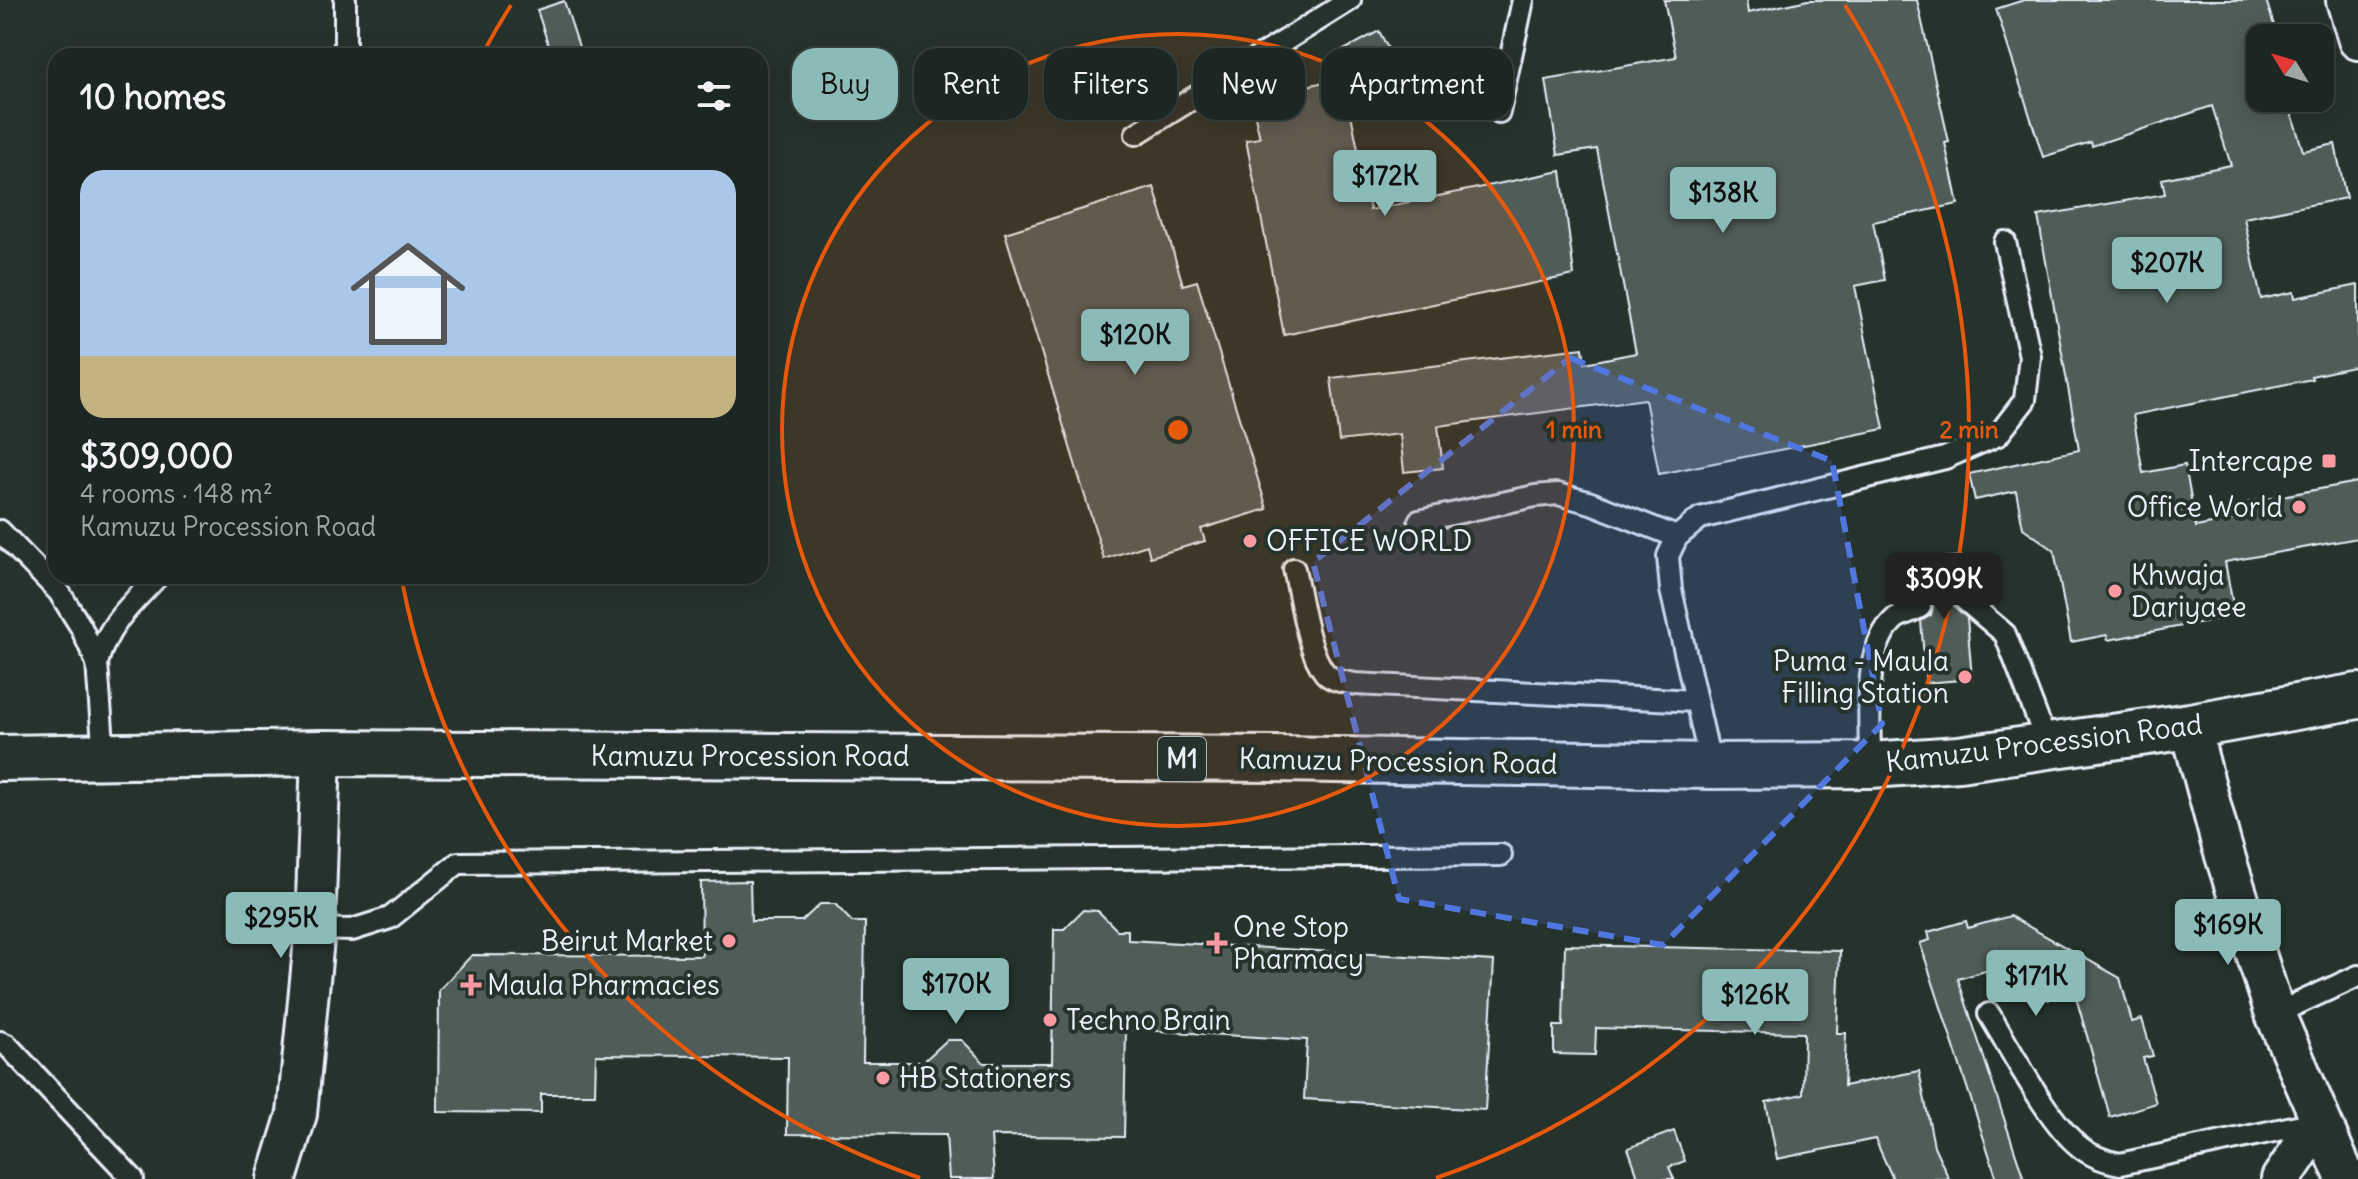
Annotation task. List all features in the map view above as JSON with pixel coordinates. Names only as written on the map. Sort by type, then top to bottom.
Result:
[{"type":"highway","name":"Kamuzu Procession Road","points":[[0,758],[321,753],[1870,765],[1959,759],[2190,726],[2358,696]]},
{"type":"street","points":[[2346,0],[2358,40]]},
{"type":"street","points":[[2190,726],[2221,843],[2275,1014],[2346,1179]]},
{"type":"street","points":[[277,1179],[297,1114],[315,929],[321,753]]},
{"type":"street","points":[[2281,1179],[2320,1121]]},
{"type":"lane","points":[[345,0],[345,48]]},
{"type":"lane","points":[[1136,134],[1350,0]]},
{"type":"lane","points":[[1513,48],[1523,0]]},
{"type":"lane","points":[[1711,766],[1671,590],[1668,556],[1677,537],[1700,518],[1945,458],[1998,435],[2025,400],[2030,356],[2005,242]]},
{"type":"lane","points":[[1419,521],[1535,496],[1558,494],[1591,503],[1677,537]]},
{"type":"lane","points":[[0,531],[48,581]]},
{"type":"lane","points":[[1294,569],[1314,651],[1326,674],[1335,679],[1355,684],[1696,701]]},
{"type":"lane","points":[[51,584],[81,627],[97,663],[104,757]]},
{"type":"lane","points":[[97,663],[104,639],[119,617],[150,584]]},
{"type":"lane","points":[[1965,600],[2005,634],[2048,746]]},
{"type":"lane","points":[[1870,765],[1871,660],[1896,619],[1920,607]]},
{"type":"lane","points":[[315,929],[352,930],[390,918],[458,863],[1501,855]]},
{"type":"lane","points":[[2275,1014],[2358,976]]},
{"type":"lane","points":[[1989,1014],[2062,1131],[2081,1149],[2100,1160],[2120,1164],[2320,1121]]},
{"type":"lane","points":[[0,1042],[7,1045],[133,1179]]},
{"type":"highlighted area","points":[[1570,358],[1832,461],[1882,724],[1663,945],[1399,899],[1313,562]]},
{"type":"building","points":[[1664,0],[1746,0],[1748,13],[1808,0],[1917,0],[1949,142],[1945,143],[1958,204],[1873,222],[1885,280],[1855,286],[1884,429],[1659,474],[1645,399],[1438,426],[1443,468],[1404,472],[1400,434],[1339,441],[1331,378],[1583,348],[1585,363],[1636,353],[1597,149],[1558,155],[1546,80],[1676,57]]},
{"type":"building","points":[[2024,0],[2266,0],[2274,24],[2246,24],[2246,112],[2291,112],[2303,151],[2335,144],[2346,198],[2244,218],[2261,299],[2294,292],[2295,298],[2358,285],[2358,366],[2311,376],[2312,379],[2133,415],[2143,473],[2185,465],[2196,527],[2252,516],[2249,502],[2358,482],[2358,538],[2225,562],[2235,616],[2108,640],[2107,635],[2071,642],[2054,550],[2023,528],[2016,491],[1975,500],[1969,474],[2079,450],[2038,216],[2165,194],[2162,179],[2231,165],[2212,106],[2092,146],[2091,142],[2043,157],[1996,9]]},
{"type":"building","points":[[564,1],[579,48],[549,48],[537,10]]},
{"type":"building","points":[[1379,31],[1388,48],[1348,48]]},
{"type":"building","points":[[1321,83],[1321,120],[1352,120],[1370,210],[1561,171],[1574,275],[1284,335],[1246,140],[1260,138],[1256,120],[1305,120],[1305,86]]},
{"type":"building","points":[[1154,187],[1183,285],[1197,281],[1267,509],[1201,529],[1205,541],[1150,557],[1147,545],[1104,559],[1005,233]]},
{"type":"building","points":[[1961,556],[1964,587],[1955,592],[1953,604],[1967,618],[1972,679],[1926,683],[1921,621],[1931,615],[1933,607],[1928,596],[1918,594],[1915,561]]},
{"type":"building","points":[[750,881],[751,921],[802,921],[820,904],[835,904],[852,922],[865,922],[863,1062],[923,1062],[947,1040],[962,1040],[984,1063],[1052,1063],[1054,929],[1064,929],[1083,910],[1098,911],[1117,930],[1128,930],[1128,940],[1494,961],[1485,1110],[1304,1099],[1307,1040],[1126,1029],[1124,1137],[991,1136],[994,1179],[949,1179],[946,1135],[787,1134],[788,1057],[596,1055],[595,1094],[541,1094],[541,1113],[438,1112],[439,990],[472,955],[702,956],[701,882]]},
{"type":"building","points":[[2010,916],[2120,978],[2132,1022],[2142,1019],[2153,1056],[2143,1058],[2156,1103],[2110,1117],[2068,969],[2049,1000],[1999,967],[1958,979],[2024,1179],[1997,1179],[1920,943],[1930,940],[1928,932],[1966,921],[1968,928]]},
{"type":"building","points":[[1565,945],[1840,951],[1837,1033],[1846,1033],[1844,1086],[1919,1071],[1934,1146],[1949,1179],[1893,1179],[1875,1139],[1777,1159],[1766,1102],[1803,1094],[1804,1033],[1596,1028],[1595,1055],[1554,1054],[1554,1026],[1563,1026]]},
{"type":"building","points":[[1674,1131],[1685,1161],[1669,1167],[1674,1179],[1639,1179],[1628,1148]]},
{"type":"place","name":"Intercape","points":[[2329,461]]},
{"type":"place","name":"Office World","points":[[2299,507]]},
{"type":"place","name":"OFFICE WORLD","points":[[1250,541]]},
{"type":"place","name":"Khwaja Dariyaee","points":[[2115,591]]},
{"type":"place","name":"Puma - Maula Filling Station","points":[[1965,677]]},
{"type":"place","name":"Beirut Market","points":[[729,941]]},
{"type":"place","name":"One Stop Pharmacy","points":[[1217,943]]},
{"type":"place","name":"Maula Pharmacies","points":[[471,985]]},
{"type":"place","name":"Techno Brain","points":[[1050,1020]]},
{"type":"place","name":"HB Stationers","points":[[883,1078]]}]
